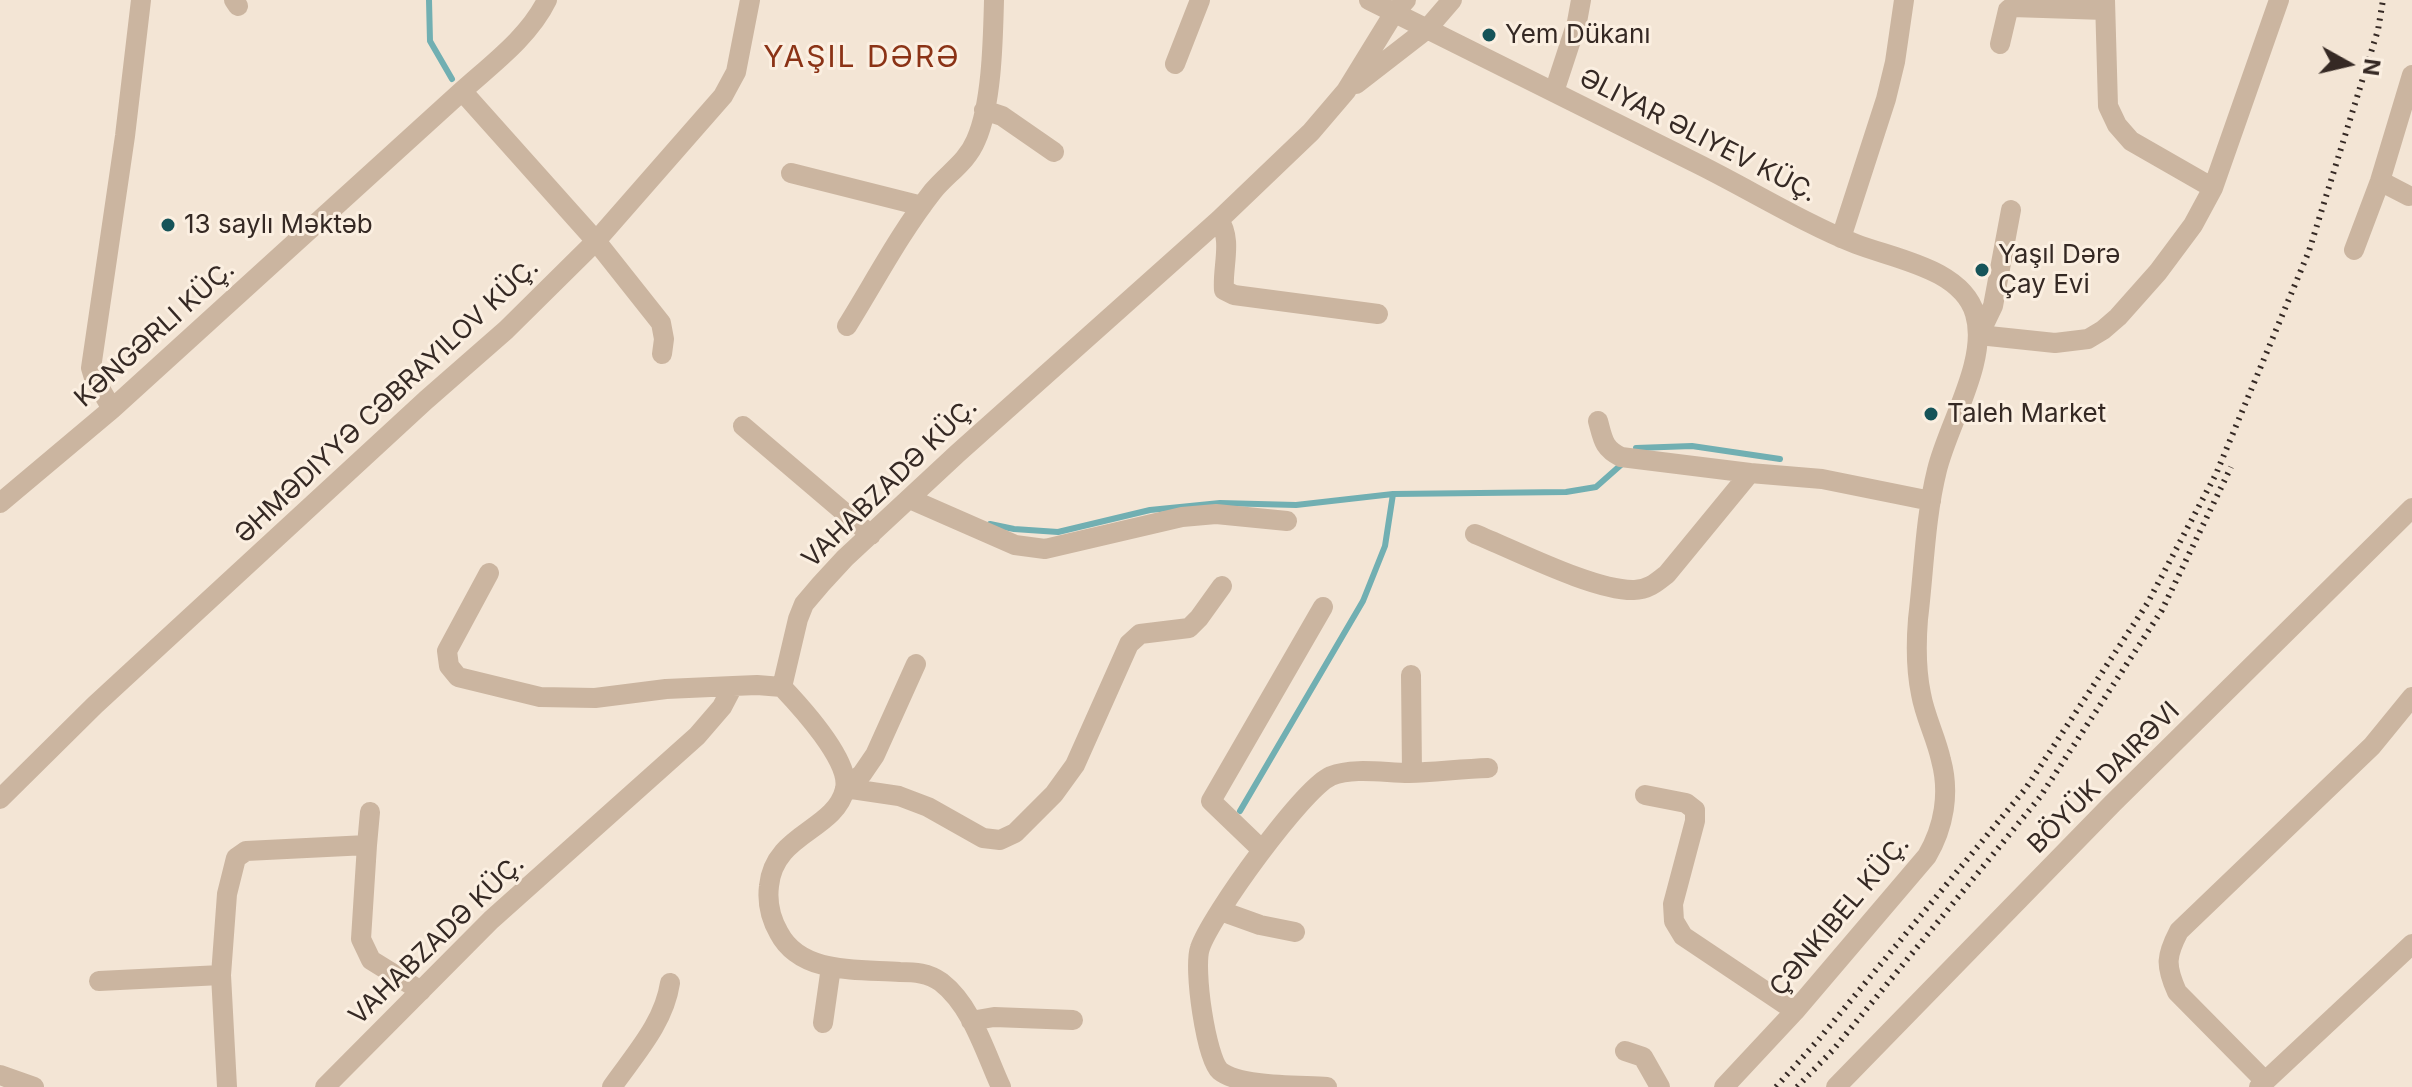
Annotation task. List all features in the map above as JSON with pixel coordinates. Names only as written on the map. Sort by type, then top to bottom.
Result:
[{"type":"street","points":[[112,409],[91,368],[125,136],[141,0]]},
{"type":"street","name":"KƏNGƏRLI KÜÇ.","points":[[0,503],[112,409],[462,91],[518,39],[547,0]]},
{"type":"street","points":[[0,799],[95,705],[506,330],[596,241],[723,96],[736,72],[750,0]]},
{"type":"street","points":[[847,326],[922,206],[964,162],[977,139],[993,49],[994,0]]},
{"type":"street","points":[[1175,64],[1200,0]]},
{"type":"street","name":"ƏLIYAR ƏLIYEV KÜÇ.","points":[[1369,0],[1400,6],[1427,29],[1841,238],[1931,270],[1953,282],[1975,313],[1979,335]]},
{"type":"street","points":[[1346,91],[1427,29],[1452,0]]},
{"type":"street","points":[[1554,92],[1581,0]]},
{"type":"street","points":[[1841,238],[1886,99],[1904,0]]},
{"type":"street","points":[[1979,335],[2063,343],[2088,339],[2103,330],[2158,272],[2193,225],[2213,188],[2279,0]]},
{"type":"street","points":[[2000,44],[2008,10],[2012,7],[2105,5],[2108,106],[2117,125],[2131,141],[2213,188]]},
{"type":"street","name":"VAHABZADƏ KÜÇ.","points":[[782,687],[804,604],[845,558],[1219,220],[1311,132],[1346,91],[1400,6]]},
{"type":"street","points":[[2354,250],[2380,181],[2412,75]]},
{"type":"street","points":[[462,91],[596,241],[661,323],[664,339],[662,354]]},
{"type":"street","points":[[984,110],[1002,116],[1054,152]]},
{"type":"street","points":[[791,173],[922,206]]},
{"type":"street","points":[[2380,181],[2409,196]]},
{"type":"street","name":"ÇƏNKIBEL KÜÇ.","points":[[1724,1087],[1795,1011],[1927,856],[1936,841],[1946,786],[1920,692],[1917,656],[1931,501],[1945,445],[1974,366],[1979,335],[1993,306],[2011,210]]},
{"type":"street","points":[[1219,220],[1225,228],[1224,290],[1234,295],[1378,314]]},
{"type":"street","points":[[1598,421],[1604,443],[1621,457],[1822,479],[1931,501]]},
{"type":"street","points":[[743,426],[871,535]]},
{"type":"street","points":[[1475,534],[1585,579],[1636,590],[1651,586],[1667,574],[1750,473]]},
{"type":"street","points":[[910,499],[1015,545],[1045,549],[1182,517],[1216,514],[1287,521]]},
{"type":"street","name":"BÖYÜK DAIRƏVI","points":[[1836,1087],[2113,803],[2412,508]]},
{"type":"street","points":[[489,573],[447,651],[449,666],[458,677],[540,697],[595,698],[666,689],[782,687],[799,704],[835,753],[844,772],[845,788]]},
{"type":"street","points":[[845,788],[899,796],[928,807],[983,838],[1000,840],[1015,833],[1054,794],[1075,765],[1129,644],[1140,634],[1189,628],[1222,586]]},
{"type":"street","points":[[1262,850],[1211,801],[1323,607]]},
{"type":"street","points":[[916,664],[875,755],[862,774],[845,788],[836,806],[781,852],[771,869],[768,890],[770,914],[787,947],[802,958],[831,967],[926,974],[940,981],[956,996],[971,1021],[1001,1087]]},
{"type":"street","points":[[1411,675],[1412,773]]},
{"type":"street","name":"VAHABZADƏ KÜÇ.","points":[[325,1087],[491,920],[697,736],[722,707],[733,686]]},
{"type":"street","points":[[2412,697],[2372,746],[2179,931],[2167,954],[2169,974],[2177,992],[2262,1084],[2412,944]]},
{"type":"street","points":[[1327,1087],[1249,1082],[1230,1077],[1219,1070],[1211,1057],[1196,973],[1199,950],[1262,850],[1318,783],[1333,775],[1355,772],[1412,773],[1488,768]]},
{"type":"street","points":[[1645,795],[1686,803],[1695,810],[1695,821],[1673,904],[1674,921],[1683,936],[1795,1011]]},
{"type":"street","points":[[370,812],[361,939],[371,960],[421,991]]},
{"type":"street","points":[[227,1087],[221,975],[227,894],[236,858],[246,851],[367,845]]},
{"type":"street","points":[[1221,911],[1260,925],[1295,932]]},
{"type":"street","points":[[823,1023],[831,967]]},
{"type":"street","points":[[99,981],[221,975]]},
{"type":"street","points":[[612,1087],[657,1024],[667,1003],[670,983]]},
{"type":"street","points":[[971,1021],[994,1017],[1073,1020]]},
{"type":"street","points":[[1625,1051],[1643,1057],[1660,1087]]},
{"type":"street","points":[[0,1075],[34,1087]]},
{"type":"waterway","points":[[429,0],[430,41],[452,79]]},
{"type":"waterway","points":[[1636,448],[1692,446],[1780,459]]},
{"type":"waterway","points":[[990,524],[1058,532],[1150,510],[1220,503],[1296,505],[1393,494],[1566,492],[1596,487],[1622,464]]},
{"type":"waterway","points":[[1240,811],[1363,601],[1385,546],[1393,494]]},
{"type":"railway","points":[[1776,1087],[2026,788],[2147,604],[2216,474],[2309,251],[2378,30],[2383,0]]},
{"type":"railway","points":[[1797,1087],[1833,1050],[2040,797],[2162,610],[2231,467]]},
{"type":"place","name":"Yem Dükanı","points":[[1489,35]]},
{"type":"place","name":"13 saylı Məktəb","points":[[168,225]]},
{"type":"place","name":"Yaşıl Dərə Çay Evi","points":[[1982,270]]},
{"type":"place","name":"Taleh Market","points":[[1931,414]]},
{"type":"district","name":"YAŞIL DƏRƏ","points":[[862,58]]}]
